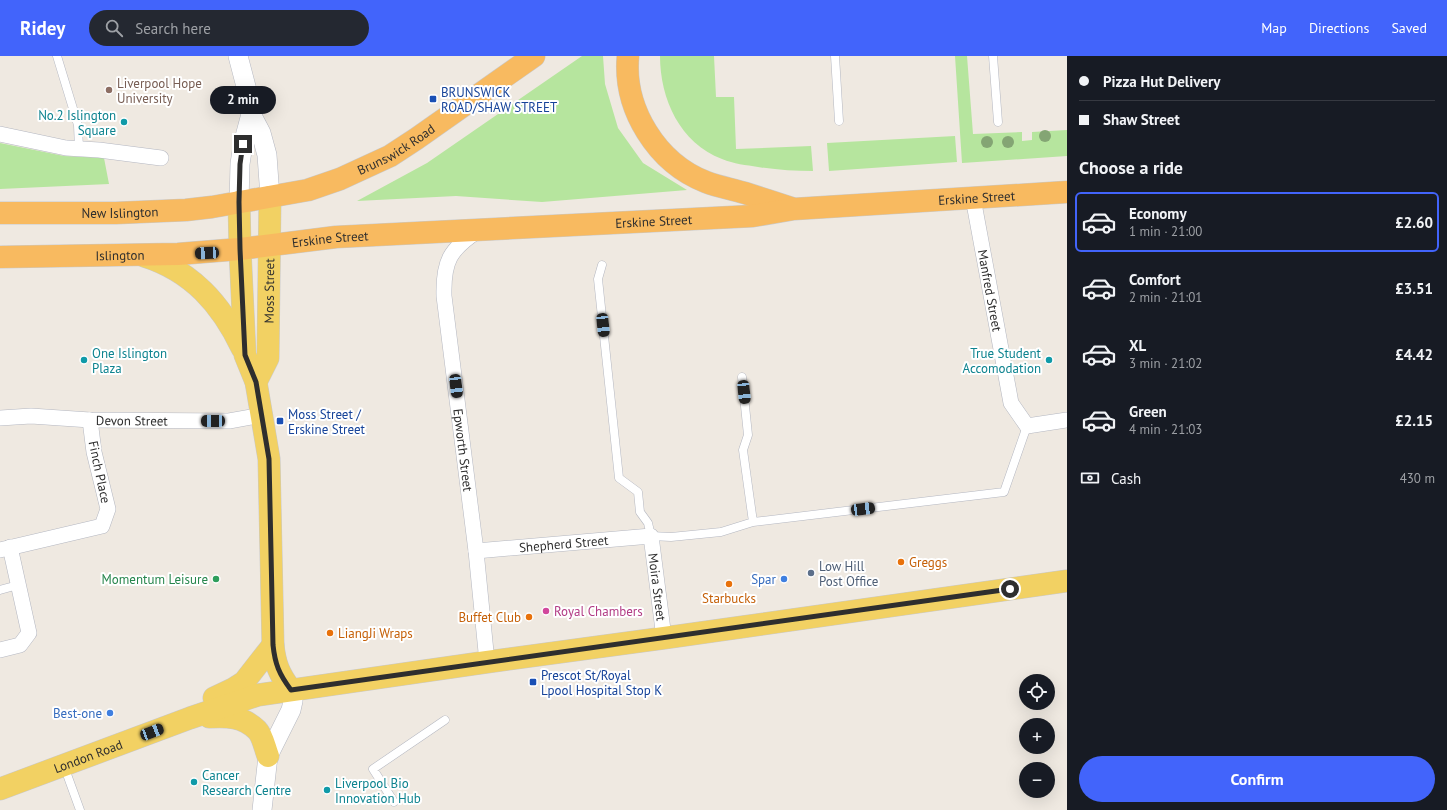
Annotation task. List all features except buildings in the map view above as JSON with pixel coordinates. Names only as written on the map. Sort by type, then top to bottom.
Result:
[{"type":"highway","name":"Brunswick Road","points":[[239,202],[308,190],[369,166],[416,139],[534,56]]},
{"type":"highway","points":[[628,56],[630,93],[634,107],[648,135],[667,157],[690,175],[706,183],[743,192],[794,209]]},
{"type":"highway","name":"Erskine Street","points":[[240,249],[336,237],[753,216],[794,209],[1067,192]]},
{"type":"highway","name":"New Islington","points":[[0,213],[116,213],[186,210],[239,202]]},
{"type":"highway","name":"Islington","points":[[0,257],[144,256],[207,253],[240,249]]},
{"type":"main road","name":"Moss Street","points":[[256,382],[268,358],[270,197]]},
{"type":"main road","name":"Moss Street","points":[[239,202],[245,355],[256,382],[263,415],[269,459],[274,660],[278,670],[291,690]]},
{"type":"main road","points":[[144,256],[174,268],[210,297],[228,322],[245,355]]},
{"type":"main road","name":"London Road","points":[[0,789],[190,718],[258,695],[1067,581]]},
{"type":"main road","points":[[190,718],[214,698],[244,682],[273,645]]},
{"type":"main road","points":[[190,718],[226,716],[242,719],[258,731],[268,756]]},
{"type":"street","points":[[238,56],[251,114],[261,133],[266,150],[270,197]]},
{"type":"street","points":[[239,202],[240,164],[243,144],[251,114]]},
{"type":"street","points":[[0,134],[66,148],[99,150],[161,158]]},
{"type":"street","name":"Manfred Street","points":[[973,198],[1011,403],[1027,426]]},
{"type":"street","name":"Epworth Street","points":[[480,229],[464,239],[453,252],[447,263],[444,280],[444,296],[476,551],[487,662]]},
{"type":"street","name":"Devon Street","points":[[0,418],[32,416],[90,420],[229,421],[263,415]]},
{"type":"street","name":"Finch Place","points":[[5,549],[102,526],[108,509],[94,452],[90,420]]},
{"type":"street","points":[[1027,426],[1067,420]]},
{"type":"street","name":"Shepherd Street","points":[[476,551],[651,536]]},
{"type":"street","name":"Moira Street","points":[[651,536],[664,638]]},
{"type":"street","points":[[0,650],[20,645],[29,633],[18,585],[5,549]]},
{"type":"street","points":[[262,810],[268,756],[292,710],[293,701],[291,690]]},
{"type":"lane","points":[[57,56],[78,125],[79,149]]},
{"type":"lane","points":[[835,56],[839,121]]},
{"type":"lane","points":[[993,56],[998,122]]},
{"type":"lane","points":[[602,265],[598,279],[619,478],[638,492],[640,512],[648,523],[651,536],[671,537],[721,532],[753,522],[1004,492],[1027,426]]},
{"type":"lane","points":[[742,377],[748,435],[743,450],[753,522]]},
{"type":"lane","points":[[0,590],[18,585]]},
{"type":"lane","points":[[394,802],[373,769],[445,720]]},
{"type":"lane","points":[[64,766],[80,810]]},
{"type":"green space","points":[[582,56],[603,56],[605,84],[618,128],[643,163],[687,190],[542,202],[456,196],[357,201],[427,163]]},
{"type":"green space","points":[[660,56],[714,56],[716,97],[734,97],[736,149],[811,146],[813,171],[779,170],[740,164],[722,159],[707,152],[684,131],[675,118],[664,88]]},
{"type":"green space","points":[[955,56],[967,56],[973,134],[1022,132],[1022,141],[1032,140],[1032,132],[1067,130],[1067,156],[962,163]]},
{"type":"green space","points":[[955,136],[957,162],[829,171],[827,143]]},
{"type":"green space","points":[[0,143],[64,156],[104,158],[109,184],[0,189]]},
{"type":"place","name":"Liverpool Hope University","points":[[109,90]]},
{"type":"place","name":"BRUNSWICK ROAD/SHAW STREET","points":[[433,99]]},
{"type":"place","name":"No.2 Islington Square","points":[[124,122]]},
{"type":"place","name":"One Islington Plaza","points":[[84,360]]},
{"type":"place","name":"True Student Accomodation","points":[[1049,360]]},
{"type":"place","name":"Moss Street / Erskine Street","points":[[280,421]]},
{"type":"place","name":"Greggs","points":[[901,562]]},
{"type":"place","name":"Low Hill Post Office","points":[[811,573]]},
{"type":"place","name":"Momentum Leisure","points":[[216,579]]},
{"type":"place","name":"Spar","points":[[784,579]]},
{"type":"place","name":"Starbucks","points":[[729,584]]},
{"type":"place","name":"Royal Chambers","points":[[546,611]]},
{"type":"place","name":"Buffet Club","points":[[529,617]]},
{"type":"place","name":"LiangJi Wraps","points":[[330,633]]},
{"type":"place","name":"Prescot St/Royal Lpool Hospital Stop K","points":[[533,682]]},
{"type":"place","name":"Best-one","points":[[110,713]]},
{"type":"place","name":"Cancer Research Centre","points":[[194,782]]},
{"type":"place","name":"Liverpool Bio Innovation Hub","points":[[327,790]]},
{"type":"route","points":[[243,144],[240,164],[239,202],[245,355],[256,382],[263,415],[269,459],[274,660],[278,670],[291,690],[1010,589]]}]
